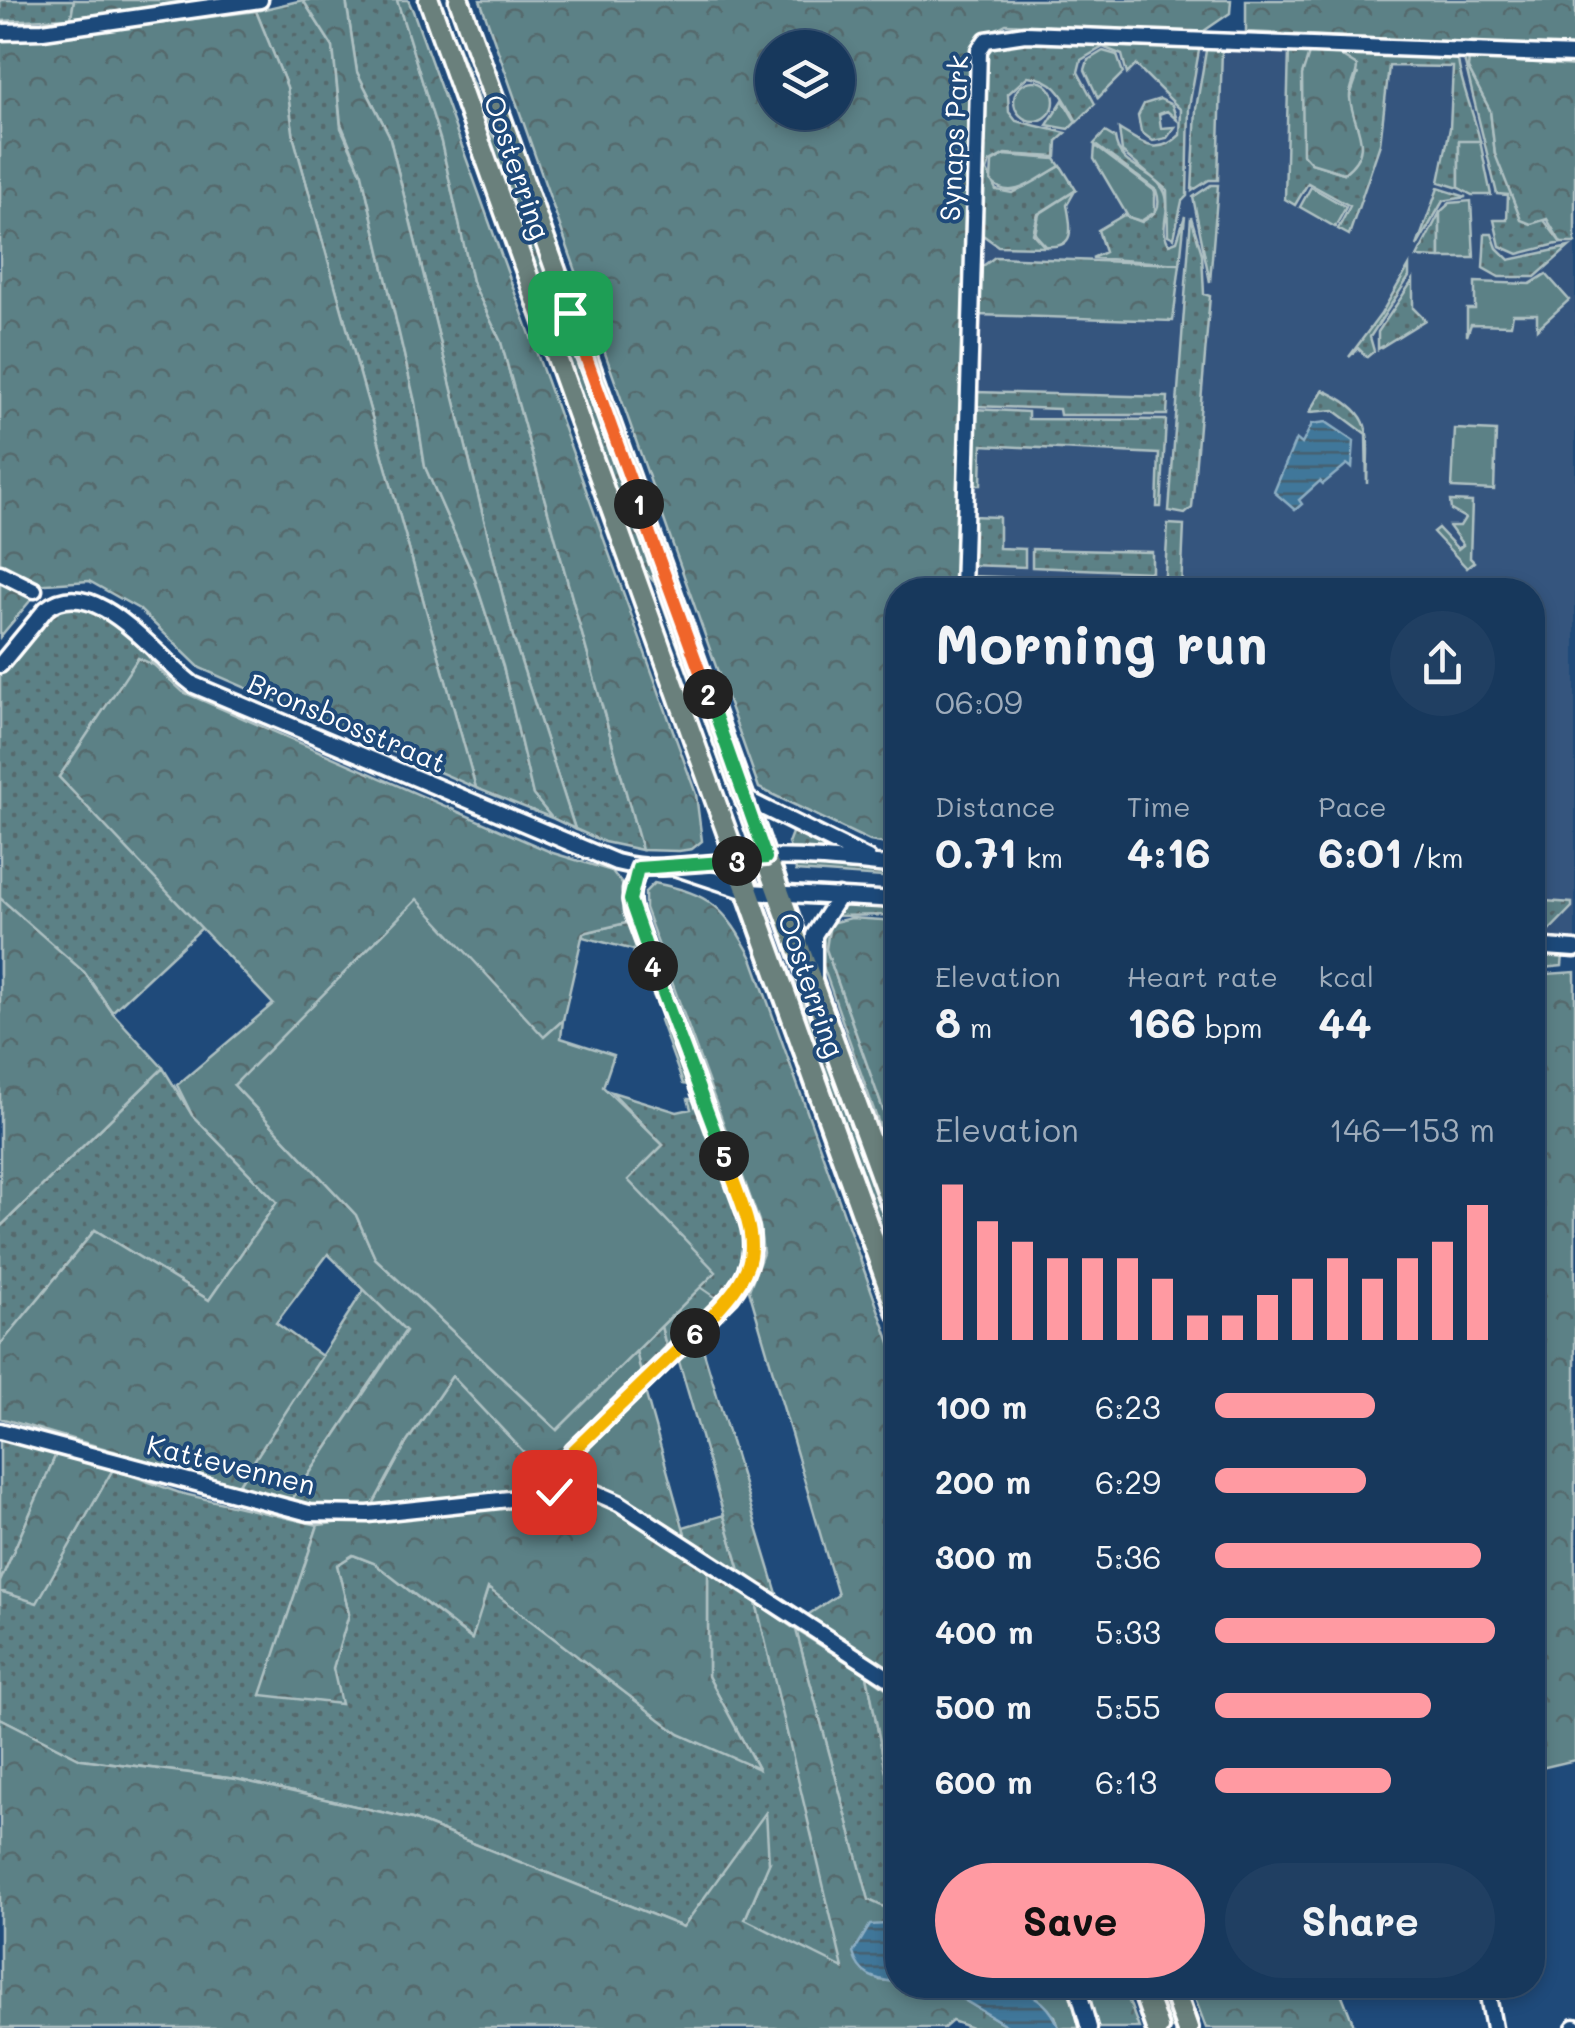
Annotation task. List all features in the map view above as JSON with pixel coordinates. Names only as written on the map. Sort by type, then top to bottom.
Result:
[{"type":"highway","name":"Oosterring","points":[[738,861],[885,1275]]},
{"type":"highway","name":"Oosterring","points":[[768,864],[885,1184]]},
{"type":"highway","points":[[1147,1998],[1157,2028]]},
{"type":"highway","points":[[1177,1998],[1187,2028]]},
{"type":"main road","name":"Oosterring","points":[[429,0],[738,861]]},
{"type":"main road","name":"Oosterring","points":[[459,0],[768,864]]},
{"type":"street","points":[[0,32],[43,31],[260,0]]},
{"type":"street","name":"Synaps Park","points":[[962,578],[978,68],[980,50],[986,40],[1024,34],[1575,55]]},
{"type":"street","points":[[0,573],[34,590]]},
{"type":"street","name":"Bronsbosstraat","points":[[0,665],[55,602],[83,599],[127,622],[171,669],[194,685],[547,836],[638,868]]},
{"type":"street","points":[[746,799],[792,825],[885,863]]},
{"type":"street","points":[[885,865],[738,861],[638,868],[631,890],[632,910],[751,1228],[754,1250],[743,1280],[731,1296],[573,1451],[566,1466],[571,1482],[619,1503],[885,1676]]},
{"type":"street","points":[[677,868],[749,892],[885,899]]},
{"type":"street","name":"Oosterring","points":[[814,987],[814,935],[839,896]]},
{"type":"street","points":[[1545,947],[1575,950]]},
{"type":"street","name":"Kattevennen","points":[[0,1431],[309,1513],[368,1514],[516,1499],[546,1495],[571,1482]]},
{"type":"street","points":[[1081,1998],[1089,2028]]},
{"type":"street","points":[[1488,1998],[1494,2028]]},
{"type":"shaded area","points":[[1004,43],[1199,44],[1575,60],[1575,944],[1545,942],[1545,578],[969,578],[986,61]]},
{"type":"shaded area","points":[[1326,422],[1354,441],[1352,468],[1347,464],[1323,484],[1320,481],[1299,500],[1302,504],[1295,510],[1274,492],[1296,439],[1302,444],[1312,424]]},
{"type":"shaded area","points":[[885,1924],[885,1980],[859,1967],[853,1953],[870,1925]]},
{"type":"shaded area","points":[[961,1998],[1036,1998],[1051,2012],[1059,2028],[1011,2028]]},
{"type":"green space","points":[[0,0],[74,0],[71,18],[0,21]]},
{"type":"green space","points":[[74,0],[183,0],[183,2],[71,18]]},
{"type":"green space","points":[[303,0],[333,47],[341,128],[362,174],[415,402],[425,467],[475,580],[503,666],[533,795],[552,818],[476,788],[294,139],[287,87],[256,11]]},
{"type":"green space","points":[[303,0],[346,0],[357,72],[389,135],[513,637],[575,829],[552,818],[533,795],[503,666],[475,580],[425,467],[415,402],[362,174],[341,124],[333,47]]},
{"type":"green space","points":[[346,0],[397,0],[441,142],[472,281],[501,342],[642,850],[604,842],[575,829],[513,637],[389,135],[357,72]]},
{"type":"green space","points":[[397,0],[408,0],[413,11],[696,794],[702,841],[692,849],[642,850],[501,342],[472,281],[441,142]]},
{"type":"green space","points":[[440,0],[493,136],[502,145],[734,787],[729,788],[655,583],[642,568]]},
{"type":"green space","points":[[480,0],[1231,0],[1230,13],[1201,33],[1006,24],[979,38],[957,578],[885,578],[885,844],[870,841],[759,788]]},
{"type":"green space","points":[[1246,0],[1575,0],[1575,48],[1246,32]]},
{"type":"green space","points":[[256,11],[287,87],[294,139],[476,788],[200,668],[139,609],[89,581],[32,585],[0,569],[0,40],[54,37]]},
{"type":"green space","points":[[1002,39],[1200,45],[1189,107],[1187,196],[1182,201],[1174,238],[1168,235],[1167,190],[1122,152],[1119,129],[1150,146],[1164,145],[1180,135],[1181,110],[1136,65],[1127,74],[1122,55],[1103,47],[1081,60],[1078,72],[1095,104],[1077,122],[1059,91],[1046,81],[1028,76],[1008,94],[1009,112],[1016,121],[1066,133],[1057,141],[1056,157],[1005,154],[990,162],[987,171],[996,190],[1012,193],[1061,166],[1076,190],[1038,214],[1033,234],[1045,247],[998,246],[980,233],[985,54]]},
{"type":"green space","points":[[1207,45],[1233,49],[1222,49],[1218,180],[1209,180],[1192,191],[1196,109]]},
{"type":"green space","points":[[1289,49],[1458,55],[1480,141],[1459,142],[1459,188],[1439,182],[1450,128],[1453,67],[1389,66],[1380,144],[1349,235],[1338,229],[1350,206],[1308,183],[1295,205],[1285,199]],"holes":[[[1358,73],[1350,96],[1344,173],[1311,163]]]},
{"type":"green space","points":[[1103,51],[1117,55],[1123,73],[1098,98],[1085,70],[1088,60]]},
{"type":"green space","points":[[1309,53],[1336,53],[1357,66],[1350,98],[1361,146],[1354,164],[1344,173],[1311,163],[1303,154],[1302,75]]},
{"type":"green space","points":[[1463,55],[1575,59],[1575,66],[1477,58],[1468,68],[1490,110],[1495,154],[1561,243],[1518,254],[1500,246],[1494,220],[1507,220],[1508,195],[1497,194]]},
{"type":"green space","points":[[1469,58],[1575,66],[1575,243],[1561,243],[1547,219],[1531,224],[1521,220],[1495,154],[1490,110],[1468,68]]},
{"type":"green space","points":[[1034,81],[1048,87],[1054,101],[1048,115],[1034,121],[1020,115],[1014,101],[1020,87]]},
{"type":"green space","points":[[1160,99],[1172,105],[1177,120],[1167,111],[1159,114],[1161,128],[1175,127],[1167,138],[1153,141],[1141,132],[1138,116],[1144,104]]},
{"type":"green space","points":[[1063,100],[1076,122],[1069,129],[1047,125]]},
{"type":"green space","points":[[1105,132],[1115,138],[1128,162],[1163,189],[1169,244],[1177,241],[1185,216],[1180,264],[1092,258],[1105,252],[1098,230],[1124,215],[1142,222],[1158,205],[1156,190],[1094,144]]},
{"type":"green space","points":[[1459,141],[1480,141],[1491,195],[1472,195],[1459,188]]},
{"type":"green space","points":[[1095,146],[1155,191],[1155,212],[1141,221],[1128,217],[1094,159]]},
{"type":"green space","points":[[1004,155],[1055,159],[1060,166],[1025,187],[1007,190],[991,181],[992,162]]},
{"type":"green space","points":[[1211,185],[1218,185],[1210,282],[1193,197]]},
{"type":"green space","points":[[1311,187],[1346,207],[1335,227],[1300,207]]},
{"type":"green space","points":[[1438,188],[1466,197],[1443,201],[1417,246]]},
{"type":"green space","points":[[1075,191],[1067,205],[1067,240],[1046,246],[1035,234],[1039,214]]},
{"type":"green space","points":[[1471,201],[1474,258],[1440,258],[1440,212],[1450,203]]},
{"type":"green space","points":[[1440,212],[1440,258],[1417,257]]},
{"type":"green space","points":[[1191,217],[1202,254],[1204,294],[1210,296],[1192,508],[1185,514],[1169,511]]},
{"type":"green space","points":[[1485,234],[1492,234],[1497,248],[1509,260],[1569,247],[1535,277],[1499,277],[1483,268]]},
{"type":"green space","points":[[995,257],[1180,264],[1173,321],[977,315],[979,269]]},
{"type":"green space","points":[[1409,266],[1409,277],[1370,337],[1374,351],[1367,357],[1358,348],[1349,357],[1381,314]]},
{"type":"green space","points":[[1546,274],[1569,300],[1537,329],[1537,314],[1513,314],[1511,325],[1471,324],[1467,336],[1467,309],[1475,309],[1475,282],[1530,284]]},
{"type":"green space","points":[[1413,280],[1413,308],[1425,320],[1378,349],[1378,332]]},
{"type":"green space","points":[[1323,390],[1352,407],[1365,426],[1367,438],[1368,451],[1367,484],[1366,434],[1334,410],[1310,412]]},
{"type":"green space","points":[[975,392],[1168,397],[1167,415],[1060,415],[1059,409],[975,406]]},
{"type":"green space","points":[[974,409],[1028,412],[1028,419],[1166,420],[1161,507],[1157,507],[1159,454],[982,445],[981,485],[971,485]]},
{"type":"green space","points":[[1455,429],[1496,431],[1494,490],[1452,488]]},
{"type":"green space","points":[[1450,501],[1472,502],[1470,558],[1474,562],[1467,568],[1433,532],[1438,528],[1458,549],[1463,545],[1449,526],[1460,526],[1465,518],[1451,510]]},
{"type":"green space","points":[[970,516],[999,517],[999,548],[1025,549],[1025,567],[968,565]]},
{"type":"green space","points":[[1168,524],[1184,525],[1182,578],[1165,578]]},
{"type":"green space","points":[[1032,549],[1152,552],[1152,572],[1032,567]]},
{"type":"green space","points":[[968,576],[1031,578],[968,578]]},
{"type":"green space","points":[[0,577],[35,595],[0,637]]},
{"type":"green space","points":[[76,605],[135,636],[154,665],[138,659],[59,777],[204,926],[112,1012],[84,972],[0,973],[0,674],[52,612]]},
{"type":"green space","points":[[138,658],[154,665],[183,692],[553,853],[612,871],[622,884],[630,922],[583,933],[563,1020],[544,1037],[234,1085],[356,1215],[375,1258],[557,1430],[636,1351],[642,1378],[562,1456],[552,1485],[515,1493],[536,1465],[452,1376],[407,1442],[372,1506],[326,1507],[291,1501],[406,1331],[328,1254],[276,1323],[322,1356],[237,1487],[0,1418],[0,1345],[95,1230],[209,1300],[277,1202],[192,1115],[177,1085],[273,1004],[59,777]]},
{"type":"green space","points":[[793,830],[847,855],[791,852],[788,843]]},
{"type":"green space","points":[[795,866],[885,871],[885,877],[796,871]]},
{"type":"green space","points":[[654,883],[703,898],[724,915],[752,958],[885,1329],[885,1668],[806,1616],[838,1595],[749,1290],[763,1253],[759,1221],[645,908],[645,892]]},
{"type":"green space","points":[[0,898],[84,972],[112,1012],[163,1068],[0,1227]]},
{"type":"green space","points":[[417,899],[544,1037],[563,1020],[561,1038],[614,1055],[603,1087],[663,1145],[628,1180],[716,1272],[557,1430],[375,1258],[356,1215],[234,1085]]},
{"type":"green space","points":[[1545,901],[1572,903],[1545,935]]},
{"type":"green space","points":[[854,902],[885,903],[885,915],[829,916]]},
{"type":"green space","points":[[851,918],[885,920],[885,1115],[826,949],[830,923]]},
{"type":"green space","points":[[630,922],[660,999],[657,1004],[641,968],[633,962],[634,950],[583,937],[583,933]]},
{"type":"green space","points":[[825,923],[830,923],[826,949],[885,1115],[885,1141],[819,955]]},
{"type":"green space","points":[[1545,954],[1563,955],[1562,966],[1545,968]]},
{"type":"green space","points":[[1575,972],[1575,1760],[1545,1767],[1545,974]]},
{"type":"green space","points":[[794,980],[873,1170],[885,1210],[885,1248],[789,983]]},
{"type":"green space","points":[[665,1016],[692,1082],[687,1085],[683,1084],[660,1020]]},
{"type":"green space","points":[[163,1068],[192,1115],[277,1202],[209,1300],[95,1230],[0,1345],[0,1227]]},
{"type":"green space","points":[[612,1092],[677,1112],[691,1109],[688,1099],[697,1100],[743,1225],[746,1259],[719,1300],[700,1287],[715,1272],[627,1180],[663,1145]]},
{"type":"green space","points":[[700,1287],[719,1300],[667,1350],[661,1326]]},
{"type":"green space","points":[[365,1288],[406,1330],[291,1501],[237,1487]]},
{"type":"green space","points":[[661,1326],[667,1350],[642,1378],[636,1351]]},
{"type":"green space","points":[[700,1339],[778,1597],[742,1577],[678,1358]]},
{"type":"green space","points":[[452,1376],[536,1465],[515,1493],[372,1506],[407,1442]]},
{"type":"green space","points":[[645,1391],[687,1541],[615,1491],[579,1477],[573,1470],[575,1462]]},
{"type":"green space","points":[[0,1437],[57,1452],[0,1582]]},
{"type":"green space","points":[[57,1452],[113,1469],[37,1603],[0,1591],[0,1582]]},
{"type":"green space","points":[[113,1469],[180,1493],[318,1525],[262,1695],[333,1668],[349,1614],[337,1565],[353,1555],[374,1563],[471,1639],[488,1587],[679,1734],[757,1767],[708,1676],[708,1572],[756,1602],[844,1968],[796,1954],[745,1919],[769,1864],[683,1927],[412,1819],[236,1779],[81,1759],[0,1718],[0,1591],[37,1602]]},
{"type":"green space","points":[[578,1493],[615,1508],[708,1572],[708,1676],[758,1769],[679,1734],[488,1588],[472,1639],[374,1563],[353,1555],[337,1565],[349,1614],[333,1668],[341,1704],[261,1695],[318,1525]]},
{"type":"green space","points":[[724,1515],[742,1577],[687,1541],[683,1527]]},
{"type":"green space","points":[[756,1602],[796,1630],[869,1900],[885,1907],[880,1980],[885,1980],[885,1998],[961,1998],[1011,2028],[972,2028],[952,2021],[944,2028],[0,2028],[0,1718],[81,1759],[236,1779],[412,1819],[683,1927],[766,1812],[769,1863],[745,1919],[843,1968]]},
{"type":"green space","points":[[796,1630],[867,1675],[885,1767],[885,1908],[869,1901]]},
{"type":"green space","points":[[867,1675],[885,1688],[885,1767]]},
{"type":"green space","points":[[1027,1998],[1073,1998],[1082,2028],[1059,2028],[1055,2016]]},
{"type":"green space","points":[[1088,1998],[1128,1998],[1139,2028],[1096,2028]]},
{"type":"green space","points":[[1156,1998],[1168,1998],[1178,2028],[1166,2028]]},
{"type":"green space","points":[[1195,1998],[1343,1998],[1355,2028],[1206,2028]]},
{"type":"route","points":[[554,1492],[571,1482],[566,1466],[573,1451],[731,1296],[752,1262],[754,1250],[751,1228],[632,910],[632,881],[638,868],[677,868],[766,858],[570,313]]}]
